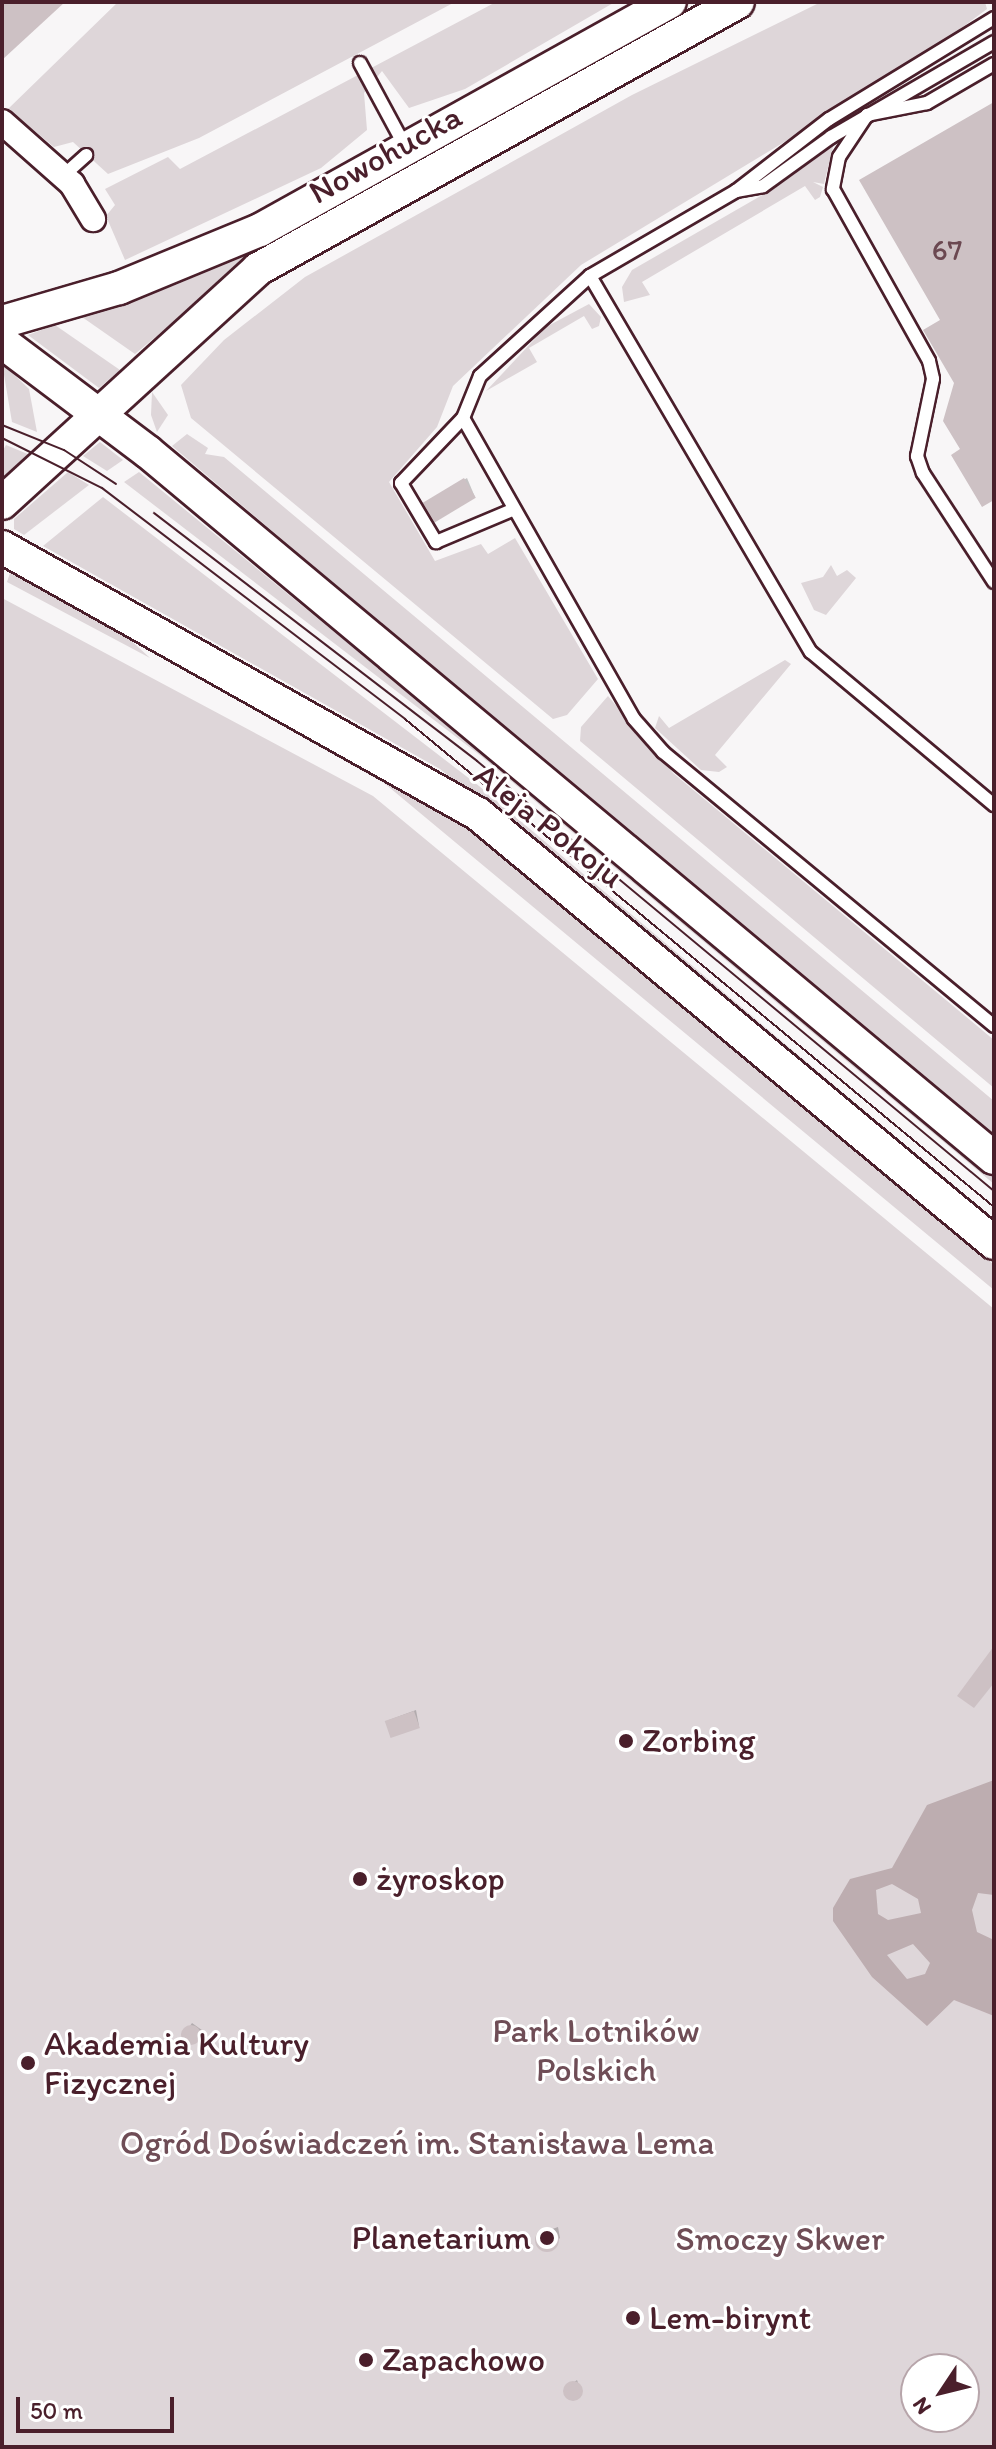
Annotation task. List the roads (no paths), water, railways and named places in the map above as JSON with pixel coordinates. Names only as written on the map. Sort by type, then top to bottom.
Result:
[{"type":"main road","name":"Nowohucka","points":[[2,322],[207,255],[408,150],[670,2]]},
{"type":"main road","name":"Nowohucka","points":[[2,503],[99,415],[171,341],[258,269],[738,2]]},
{"type":"main road","name":"Aleja Pokoju","points":[[2,342],[99,415],[994,1158]]},
{"type":"main road","name":"Aleja Pokoju","points":[[2,547],[478,814],[994,1243]]},
{"type":"street","points":[[2,122],[64,175],[93,219]]},
{"type":"lane","points":[[512,510],[436,542],[401,483],[463,418],[480,376],[590,276],[736,191],[829,119],[994,18]]},
{"type":"lane","points":[[736,191],[763,186],[867,115],[994,42]]},
{"type":"lane","points":[[360,63],[408,150]]},
{"type":"lane","points":[[994,64],[927,103],[867,115],[839,157],[834,197],[929,361],[933,379],[917,456],[963,543],[994,582]]},
{"type":"lane","points":[[64,175],[86,155]]},
{"type":"lane","points":[[590,276],[811,652],[994,805]]},
{"type":"lane","points":[[463,418],[512,510],[629,710],[663,752],[994,1026]]},
{"type":"tram line","points":[[2,425],[64,450],[116,484]]},
{"type":"tram line","points":[[2,438],[102,488],[405,719],[994,1207]]},
{"type":"tram line","points":[[154,513],[477,761],[994,1191]]},
{"type":"place","name":"Zorbing","points":[[626,1741]]},
{"type":"place","name":"żyroskop","points":[[360,1879]]},
{"type":"place","name":"Akademia Kultury Fizycznej","points":[[28,2063]]},
{"type":"place","name":"Planetarium","points":[[547,2238]]},
{"type":"place","name":"Lem-birynt","points":[[633,2318]]},
{"type":"place","name":"Zapachowo","points":[[366,2360]]},
{"type":"park label","name":"Park Lotników Polskich","points":[[596,2050]]},
{"type":"park label","name":"Ogród Doświadczeń im. Stanisława Lema","points":[[417,2143]]},
{"type":"park label","name":"Smoczy Skwer","points":[[780,2239]]}]
